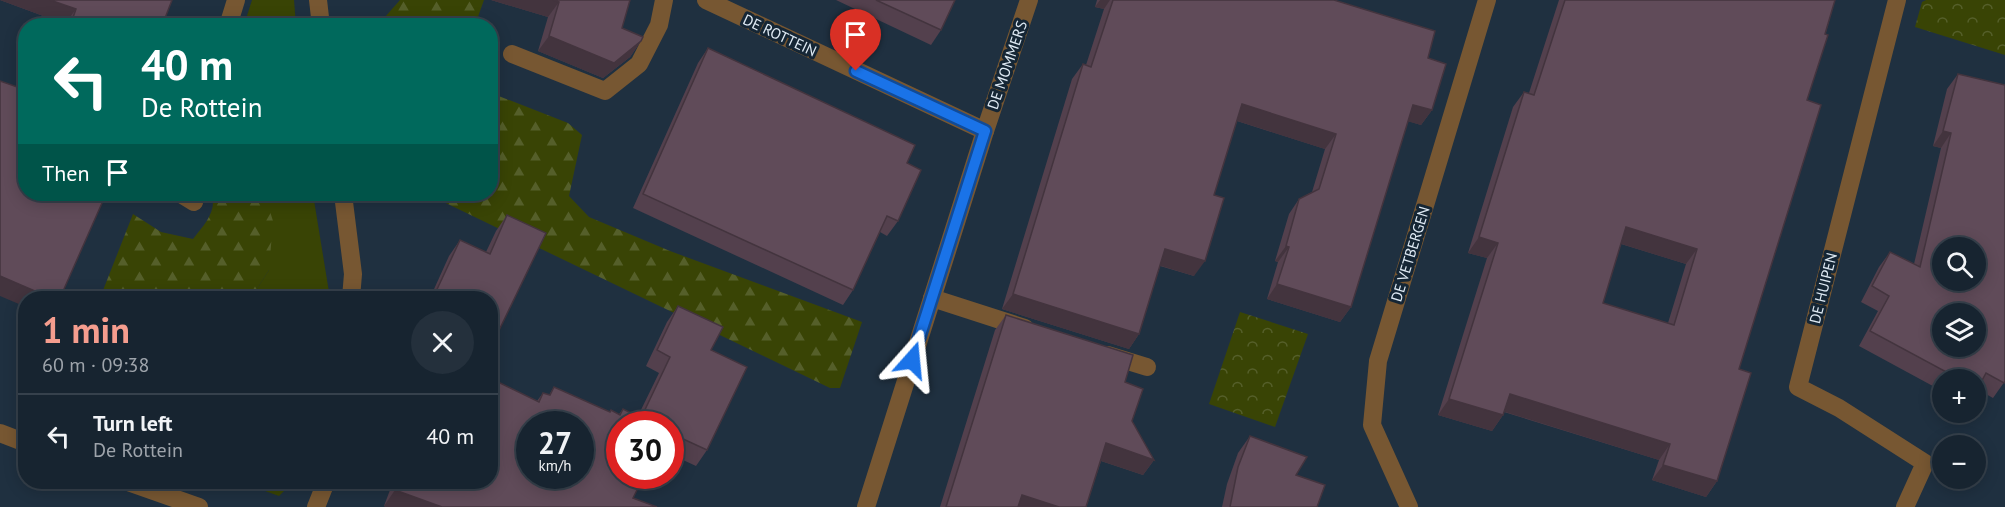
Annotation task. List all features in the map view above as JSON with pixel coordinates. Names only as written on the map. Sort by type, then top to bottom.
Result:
[{"type":"street","points":[[230,18],[236,0]]},
{"type":"street","points":[[318,0],[320,18]]},
{"type":"street","points":[[512,54],[605,91],[639,64],[659,25],[664,0]]},
{"type":"street","name":"DE ROTTEIN","points":[[706,0],[985,131]]},
{"type":"street","name":"DE MOMMERS","points":[[866,507],[1029,0]]},
{"type":"street","name":"DE VETBERGEN","points":[[1409,507],[1372,425],[1378,361],[1487,0]]},
{"type":"street","name":"DE HUIPEN","points":[[1897,0],[1798,387],[1839,408],[1925,463],[1905,507]]},
{"type":"street","points":[[344,201],[353,274],[352,291]]},
{"type":"street","points":[[932,298],[1045,334]]},
{"type":"street","points":[[1090,349],[1147,367]]},
{"type":"street","points":[[0,433],[18,440]]},
{"type":"street","points":[[148,489],[199,507]]},
{"type":"street","points":[[316,507],[323,489]]},
{"type":"green space","points":[[252,0],[294,0],[295,18],[246,18]]},
{"type":"green space","points":[[400,0],[484,0],[478,18],[384,18]]},
{"type":"green space","points":[[1926,0],[2005,0],[2005,55],[1915,27],[1922,2]]},
{"type":"green space","points":[[498,96],[568,123],[582,135],[569,196],[589,217],[670,251],[862,322],[840,388],[830,388],[442,201],[498,201]]},
{"type":"green space","points":[[213,201],[267,201],[273,221],[269,270],[256,291],[103,291],[133,214],[161,232],[193,239],[213,207]]},
{"type":"green space","points":[[266,201],[314,201],[329,291],[256,291],[269,270]]},
{"type":"green space","points":[[1240,312],[1308,334],[1275,427],[1209,404]]},
{"type":"green space","points":[[260,489],[286,489],[279,496]]},
{"type":"building","points":[[50,0],[172,0],[165,18],[73,18],[76,9]]},
{"type":"building","points":[[553,0],[630,0],[622,28],[643,37],[614,63],[549,36],[559,2]]},
{"type":"building","points":[[876,0],[955,0],[941,30]]},
{"type":"building","points":[[1113,0],[1334,0],[1435,31],[1428,58],[1446,64],[1432,110],[1413,105],[1351,307],[1277,284],[1289,247],[1286,246],[1299,199],[1319,189],[1336,134],[1242,104],[1214,195],[1224,198],[1205,261],[1165,249],[1139,334],[1013,294],[1083,64],[1091,67]]},
{"type":"building","points":[[1565,0],[1835,0],[1825,34],[1828,35],[1807,100],[1821,105],[1739,369],[1751,373],[1717,481],[1663,465],[1670,444],[1510,394],[1503,415],[1449,399],[1498,243],[1479,237],[1524,92],[1534,95]],"holes":[[[1626,227],[1697,249],[1674,325],[1603,303]]]},
{"type":"building","points":[[708,48],[915,145],[907,163],[921,170],[898,221],[887,216],[853,290],[643,194]]},
{"type":"building","points":[[1958,74],[2005,85],[2004,383],[1986,373],[1986,369],[1941,369],[1870,331],[1889,296],[1872,286],[1890,252],[1920,267],[1951,133],[1943,131]]},
{"type":"building","points":[[0,81],[18,87],[18,201],[103,201],[63,291],[35,291],[0,276]]},
{"type":"building","points":[[507,215],[546,233],[498,332],[498,291],[436,291],[460,240],[490,254]]},
{"type":"building","points":[[678,306],[723,327],[711,350],[747,367],[707,450],[684,439],[684,411],[644,411],[670,357],[657,350]]},
{"type":"building","points":[[1006,315],[1133,355],[1125,382],[1143,389],[1132,421],[1154,460],[1106,443],[1086,507],[1059,507],[1022,495],[1018,507],[946,507]]},
{"type":"building","points":[[498,382],[539,402],[543,393],[550,395],[554,387],[608,411],[606,489],[638,489],[633,498],[657,507],[442,507],[395,490],[498,489]]},
{"type":"building","points":[[1250,436],[1307,457],[1296,475],[1325,485],[1317,507],[1230,507],[1238,467]]},
{"type":"route","points":[[856,71],[985,131],[912,360]]}]
